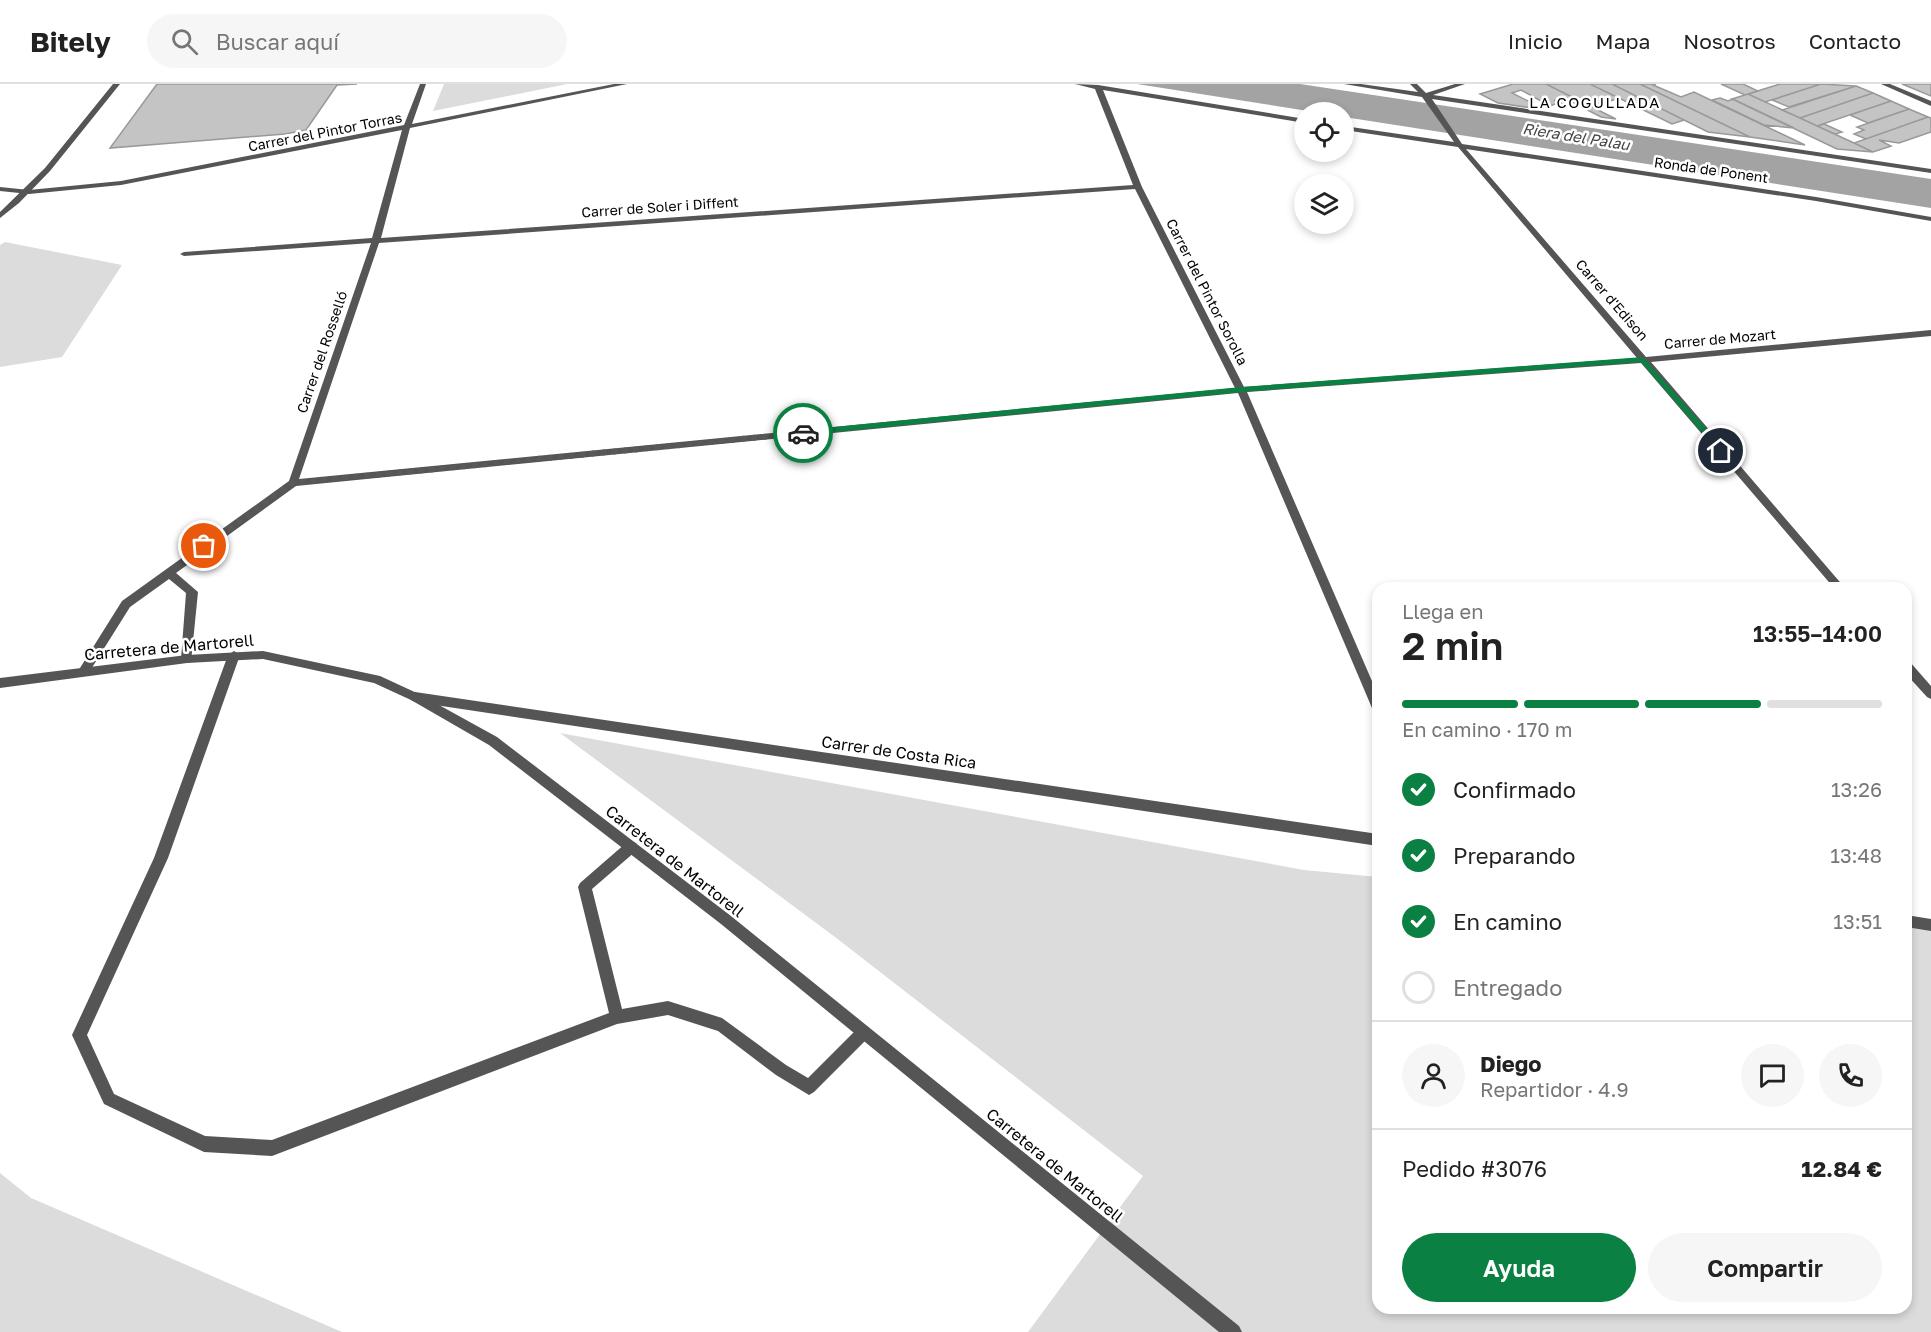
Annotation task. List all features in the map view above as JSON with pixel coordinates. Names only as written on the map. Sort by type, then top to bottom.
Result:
[{"type":"street","points":[[0,216],[29,192],[117,84]]},
{"type":"street","name":"Carrer del Rosselló","points":[[293,483],[376,240],[406,129],[423,84]]},
{"type":"street","name":"Carrer del Pintor Torras","points":[[0,189],[29,192],[121,183],[406,129],[624,84]]},
{"type":"street","points":[[1078,84],[1294,119]]},
{"type":"street","name":"Ronda de Ponent","points":[[1347,84],[1427,98],[1931,171]]},
{"type":"street","name":"Carrer d'Edison","points":[[1413,84],[1427,98],[1461,147],[1835,582]]},
{"type":"street","points":[[1427,98],[1462,84]]},
{"type":"street","points":[[1884,84],[1931,104]]},
{"type":"street","name":"Carrer del Pintor Sorolla","points":[[1098,87],[1138,187],[1241,390],[1372,694]]},
{"type":"street","name":"Ronda de Ponent","points":[[1354,130],[1816,199],[1931,219]]},
{"type":"street","name":"Carrer de Soler i Diffent","points":[[184,254],[1138,187]]},
{"type":"street","name":"Carrer de Mozart","points":[[293,483],[1241,390],[1643,360],[1931,333]]},
{"type":"street","points":[[84,671],[126,604],[293,483]]},
{"type":"street","points":[[168,572],[192,592],[187,658]]},
{"type":"street","points":[[234,654],[161,858],[79,1035],[109,1099],[204,1144],[272,1148],[617,1017],[668,1008],[722,1025],[782,1070],[809,1087],[863,1033]]},
{"type":"street","name":"Carretera de Martorell","points":[[0,683],[187,658],[234,654],[263,655],[376,679],[415,697],[493,741],[726,920],[1233,1332]]},
{"type":"street","points":[[1912,672],[1931,694]]},
{"type":"street","name":"Carrer de Costa Rica","points":[[415,697],[1372,839]]},
{"type":"street","points":[[617,1017],[585,887],[631,848]]},
{"type":"street","points":[[1912,922],[1931,925]]},
{"type":"shaded area","points":[[444,84],[567,84],[433,111]]},
{"type":"shaded area","points":[[5,242],[122,265],[62,357],[0,367],[0,245]]},
{"type":"shaded area","points":[[560,733],[1304,870],[1372,876],[1372,1314],[1912,1314],[1912,926],[1931,928],[1931,1332],[1028,1332],[1143,1176],[835,937]]},
{"type":"shaded area","points":[[0,1173],[31,1198],[342,1332],[0,1332]]},
{"type":"water","name":"Riera del Palau","points":[[1137,84],[1300,84],[1931,179],[1931,208],[1354,119],[1354,102],[1294,102],[1294,109]]},
{"type":"building","points":[[157,84],[357,84],[337,85],[306,130],[285,134],[110,148]]},
{"type":"building","points":[[1513,84],[1546,84],[1616,119],[1601,117],[1572,102],[1563,104],[1554,100],[1558,103],[1550,106],[1521,90],[1512,93],[1532,103],[1532,108],[1498,103],[1480,94]]},
{"type":"building","points":[[1546,84],[1590,84],[1619,98],[1592,107]]},
{"type":"building","points":[[1590,84],[1612,84],[1684,120],[1672,124]]},
{"type":"building","points":[[1612,84],[1640,84],[1750,137],[1708,132]]},
{"type":"building","points":[[1640,84],[1656,84],[1653,85],[1681,97],[1694,92],[1805,145],[1750,137]]},
{"type":"building","points":[[1721,84],[1743,84],[1758,91],[1745,95]]},
{"type":"building","points":[[1780,84],[1821,84],[1765,102],[1748,94]]},
{"type":"building","points":[[1821,84],[1856,86],[1789,107],[1772,100]]},
{"type":"building","points":[[1902,84],[1931,84],[1931,96]]},
{"type":"building","points":[[1856,86],[1873,93],[1800,118],[1782,110]]},
{"type":"building","points":[[1873,93],[1891,101],[1817,126],[1800,118]]},
{"type":"building","points":[[1748,94],[1873,152],[1837,149],[1732,99]]},
{"type":"building","points":[[1720,98],[1728,101],[1733,99],[1794,128],[1764,125],[1712,100]]},
{"type":"building","points":[[1891,101],[1909,109],[1868,123],[1850,115]]},
{"type":"building","points":[[1909,109],[1928,117],[1866,139],[1854,134],[1864,130],[1857,127]]},
{"type":"building","points":[[1928,117],[1931,118],[1931,132],[1899,143],[1879,140],[1891,146],[1873,152],[1854,143]]},
{"type":"building","points":[[1824,124],[1842,132],[1835,134],[1817,126]]},
{"type":"way so far","points":[[204,546],[293,483],[803,433]]},
{"type":"district","name":"LA COGULLADA","points":[[1595,103]]},
{"type":"route","points":[[803,433],[1241,390],[1643,360],[1721,451]]}]
